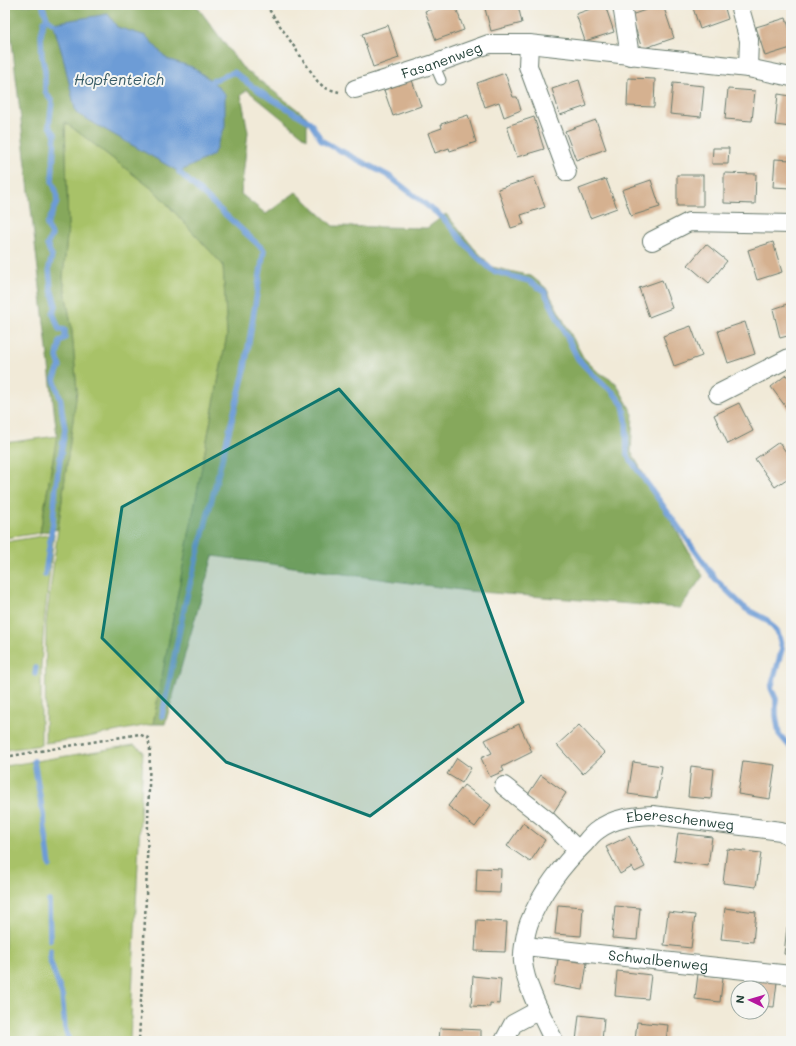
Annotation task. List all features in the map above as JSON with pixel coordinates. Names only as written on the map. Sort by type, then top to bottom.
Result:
[{"type":"street","points":[[622,5],[630,56]]},
{"type":"street","points":[[740,5],[749,40],[748,68]]},
{"type":"street","name":"Fasanenweg","points":[[355,90],[438,72],[489,44],[529,44],[748,68],[791,77]]},
{"type":"street","points":[[529,44],[528,66],[567,172]]},
{"type":"street","points":[[652,241],[689,222],[791,224]]},
{"type":"street","points":[[718,394],[791,358]]},
{"type":"street","points":[[504,786],[546,819],[578,850]]},
{"type":"street","name":"Ebereschenweg","points":[[554,1041],[539,1010],[528,982],[523,962],[529,924],[538,904],[559,872],[597,830],[611,822],[635,816],[653,814],[781,831],[791,837]]},
{"type":"street","name":"Schwalbenweg","points":[[525,946],[791,975]]},
{"type":"street","points":[[504,1041],[513,1024],[539,1010]]},
{"type":"path","points":[[266,5],[318,82],[325,88],[333,91],[343,93],[355,90]]},
{"type":"path","points":[[5,757],[139,734],[148,738],[150,749],[146,898],[139,1041]]},
{"type":"highlighted area","points":[[339,389],[458,524],[523,702],[370,816],[226,762],[102,638],[122,507]]},
{"type":"green space","points":[[5,5],[196,5],[242,67],[307,117],[307,139],[247,90],[241,95],[248,132],[241,194],[266,214],[296,192],[333,226],[427,228],[446,214],[473,247],[492,267],[531,276],[546,288],[583,357],[597,371],[616,383],[633,414],[631,452],[703,576],[680,608],[468,591],[213,556],[165,724],[153,724],[227,335],[223,265],[155,191],[65,122],[68,226],[63,278],[72,331],[77,391],[58,529],[40,533],[57,436],[9,16],[5,14]]},
{"type":"green space","points":[[65,122],[155,191],[223,265],[227,335],[153,724],[83,738],[45,743],[46,622],[77,391],[72,331],[63,278],[68,226]]},
{"type":"green space","points":[[57,436],[40,533],[5,538],[5,443]]},
{"type":"green space","points":[[54,534],[44,623],[41,667],[41,745],[5,750],[5,542]]},
{"type":"green space","points":[[134,745],[143,751],[130,1041],[5,1041],[5,766]]},
{"type":"water","name":"Hopfenteich","points":[[108,14],[117,27],[146,36],[167,59],[192,67],[212,81],[225,94],[225,127],[213,155],[179,172],[76,113],[63,57],[53,23]]},
{"type":"building","points":[[443,5],[455,5],[464,30],[436,40],[425,11]]},
{"type":"building","points":[[484,5],[518,5],[522,23],[491,31]]},
{"type":"building","points":[[605,5],[614,32],[585,41],[576,14]]},
{"type":"building","points":[[663,5],[674,38],[642,49],[631,15]]},
{"type":"building","points":[[692,5],[724,5],[728,19],[700,29]]},
{"type":"building","points":[[786,18],[791,34],[791,48],[765,56],[756,27]]},
{"type":"building","points":[[388,25],[399,58],[373,67],[362,34]]},
{"type":"building","points":[[505,73],[513,97],[517,97],[521,110],[504,117],[499,102],[485,107],[477,83]]},
{"type":"building","points":[[628,78],[655,79],[654,107],[627,106]]},
{"type":"building","points":[[412,80],[421,106],[393,116],[384,90]]},
{"type":"building","points":[[579,80],[587,106],[560,115],[552,89]]},
{"type":"building","points":[[673,83],[704,86],[701,117],[670,114]]},
{"type":"building","points":[[728,89],[755,91],[752,121],[725,119]]},
{"type":"building","points":[[778,94],[791,96],[791,127],[775,125]]},
{"type":"building","points":[[468,115],[476,142],[450,151],[449,148],[435,153],[428,133],[442,128],[441,124]]},
{"type":"building","points":[[534,117],[544,149],[517,157],[507,126]]},
{"type":"building","points":[[596,120],[606,149],[576,160],[565,131]]},
{"type":"building","points":[[713,148],[729,148],[728,164],[712,164]]},
{"type":"building","points":[[775,159],[791,160],[791,188],[773,187]]},
{"type":"building","points":[[724,173],[756,174],[755,204],[724,203]]},
{"type":"building","points":[[677,175],[703,175],[703,206],[677,206]]},
{"type":"building","points":[[534,177],[545,207],[521,215],[524,224],[511,228],[498,189]]},
{"type":"building","points":[[606,179],[617,208],[590,218],[579,189]]},
{"type":"building","points":[[651,180],[660,207],[631,216],[622,190]]},
{"type":"building","points":[[773,242],[782,272],[757,280],[748,250]]},
{"type":"building","points":[[706,244],[727,261],[709,283],[688,265]]},
{"type":"building","points":[[662,280],[672,308],[649,317],[639,288]]},
{"type":"building","points":[[791,303],[791,335],[780,338],[773,309]]},
{"type":"building","points":[[745,322],[755,354],[728,363],[718,331]]},
{"type":"building","points":[[691,326],[702,356],[674,366],[663,336]]},
{"type":"building","points":[[786,375],[791,382],[791,414],[771,387]]},
{"type":"building","points":[[739,403],[753,431],[728,444],[714,415]]},
{"type":"building","points":[[779,442],[791,459],[791,476],[775,487],[755,459]]},
{"type":"building","points":[[519,724],[532,752],[502,767],[504,771],[490,777],[481,758],[492,753],[485,740]]},
{"type":"building","points":[[579,725],[605,753],[583,774],[557,745]]},
{"type":"building","points":[[457,758],[471,768],[462,783],[447,774]]},
{"type":"building","points":[[743,761],[775,765],[770,799],[738,794]]},
{"type":"building","points":[[633,762],[662,766],[657,798],[628,794]]},
{"type":"building","points":[[691,766],[714,769],[711,799],[688,797]]},
{"type":"building","points":[[541,775],[566,793],[553,813],[527,796]]},
{"type":"building","points":[[464,785],[491,805],[475,827],[448,806]]},
{"type":"building","points":[[523,823],[545,840],[530,862],[507,846]]},
{"type":"building","points":[[678,833],[712,837],[708,866],[674,861]]},
{"type":"building","points":[[629,836],[645,867],[635,872],[632,867],[620,874],[606,847]]},
{"type":"building","points":[[727,849],[761,853],[756,887],[723,883]]},
{"type":"building","points":[[477,868],[501,869],[500,893],[476,892]]},
{"type":"building","points":[[558,905],[583,907],[581,936],[555,934]]},
{"type":"building","points":[[615,906],[640,908],[637,940],[612,938]]},
{"type":"building","points":[[725,908],[756,912],[753,942],[721,939]]},
{"type":"building","points":[[668,912],[695,915],[691,948],[664,945]]},
{"type":"building","points":[[477,920],[507,922],[505,952],[475,951]]},
{"type":"building","points":[[787,927],[791,927],[791,955],[784,954]]},
{"type":"building","points":[[558,959],[587,963],[583,990],[554,985]]},
{"type":"building","points":[[617,971],[651,975],[648,999],[615,996]]},
{"type":"building","points":[[698,974],[723,977],[720,1002],[695,999]]},
{"type":"building","points":[[473,976],[501,979],[499,1004],[490,1003],[490,1007],[471,1006]]},
{"type":"building","points":[[747,978],[762,980],[747,980]]},
{"type":"building","points":[[770,981],[777,982],[774,1007],[770,1007]]},
{"type":"building","points":[[579,1015],[604,1018],[602,1041],[576,1041]]},
{"type":"building","points":[[637,1022],[668,1025],[666,1041],[635,1041]]},
{"type":"building","points":[[440,1028],[481,1030],[481,1041],[439,1041]]},
{"type":"waterway","points":[[43,7],[47,18],[53,23]]},
{"type":"waterway","points":[[45,575],[53,521],[56,485],[65,429],[61,401],[54,379],[60,366],[57,357],[60,341],[65,338],[65,330],[59,329],[53,313],[56,306],[51,289],[49,268],[52,256],[47,245],[52,235],[47,225],[57,202],[56,191],[52,181],[55,134],[49,126],[52,102],[45,91],[45,70],[42,57],[41,35],[44,21],[47,18]]},
{"type":"waterway","points":[[212,81],[234,72],[268,97],[310,122],[322,141],[389,176],[443,218],[473,253],[493,271],[529,281],[544,291],[578,359],[596,378],[613,392],[623,405],[626,419],[627,455],[716,580],[746,609],[767,620],[778,633],[782,649],[771,688],[776,699],[776,715],[779,734],[791,748]]},
{"type":"waterway","points":[[162,716],[185,604],[244,373],[264,250],[179,172]]},
{"type":"waterway","points":[[35,674],[36,668]]},
{"type":"waterway","points":[[34,761],[50,866]]},
{"type":"waterway","points":[[49,901],[50,940]]},
{"type":"waterway","points":[[50,950],[50,961],[62,995],[65,1028],[69,1041]]}]
